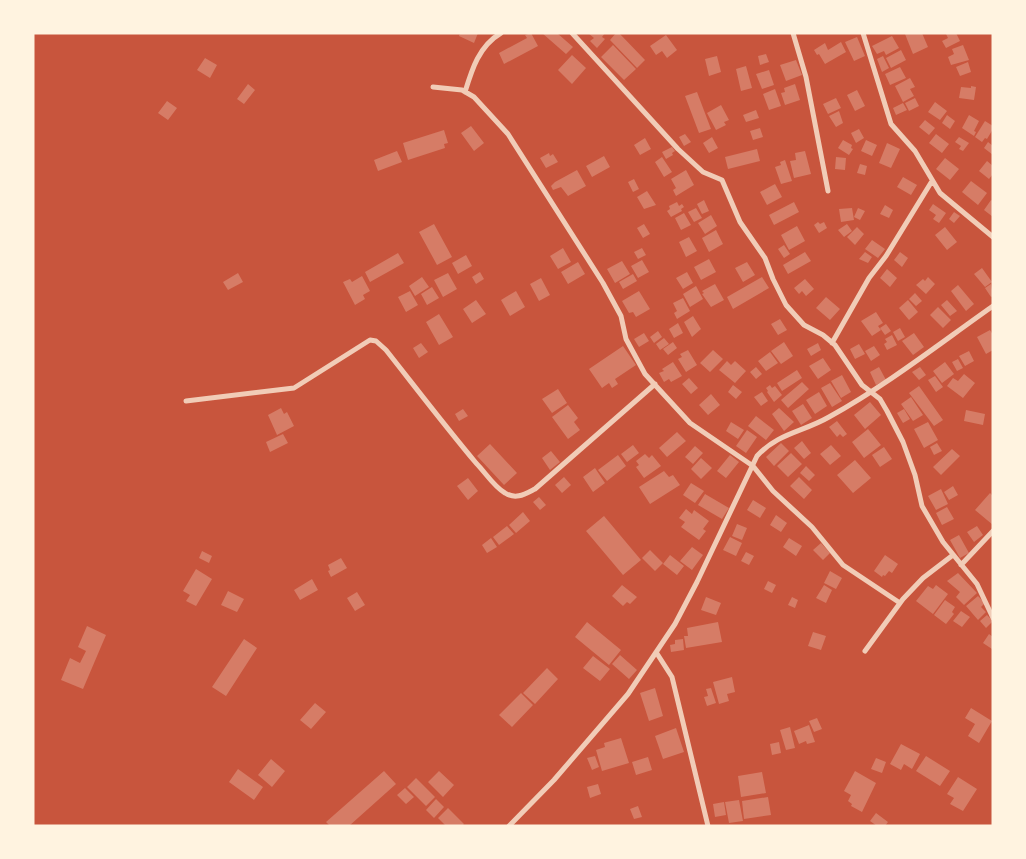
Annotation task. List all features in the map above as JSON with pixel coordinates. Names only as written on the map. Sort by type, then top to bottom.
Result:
[{"type":"street","points":[[465,92],[470,73],[480,54],[489,40],[501,33]]},
{"type":"street","points":[[572,33],[678,149],[703,172],[722,180],[740,222],[765,258],[772,279],[786,305],[804,325],[832,343],[862,385],[880,399],[898,431],[915,475],[922,506],[953,555],[977,584],[993,618]]},
{"type":"street","points":[[793,33],[806,77],[828,190]]},
{"type":"street","points":[[863,33],[891,124],[915,151],[940,193],[993,237]]},
{"type":"street","points":[[433,87],[465,92],[474,97],[508,134],[603,283],[621,316],[627,339],[645,374],[690,423],[753,466],[773,491],[812,527],[843,565],[900,603]]},
{"type":"street","points":[[832,343],[863,287],[886,256],[932,181]]},
{"type":"street","points":[[509,826],[554,780],[619,706],[675,624],[757,456],[766,446],[784,435],[828,418],[894,379],[943,340],[993,306]]},
{"type":"street","points":[[186,401],[294,388],[370,340],[376,340],[447,429],[495,484],[505,493],[515,496],[524,495],[535,489],[655,384]]},
{"type":"street","points":[[961,565],[993,531]]},
{"type":"street","points":[[865,651],[900,603],[923,578],[953,555]]},
{"type":"street","points":[[656,652],[672,677],[708,826]]},
{"type":"building","points":[[460,33],[478,33],[474,43],[459,36]]},
{"type":"building","points":[[531,33],[538,46],[504,64],[499,53],[527,38],[525,35]]},
{"type":"building","points":[[542,33],[557,33],[573,47],[566,54]]},
{"type":"building","points":[[588,33],[605,33],[602,37],[605,39],[597,48],[590,41],[594,38]]},
{"type":"building","points":[[616,33],[619,33],[645,60],[637,68],[610,40]]},
{"type":"building","points":[[922,33],[928,47],[913,54],[905,34]]},
{"type":"building","points":[[956,33],[960,41],[946,48],[942,41],[948,38],[946,34]]},
{"type":"building","points":[[666,35],[677,50],[667,58],[662,51],[656,55],[650,46]]},
{"type":"building","points":[[892,36],[899,48],[886,55],[884,51],[877,54],[872,46]]},
{"type":"building","points":[[857,37],[865,56],[854,61],[845,42]]},
{"type":"building","points":[[841,42],[846,52],[825,64],[814,50],[825,43],[828,50]]},
{"type":"building","points":[[613,45],[636,69],[624,80],[601,57]]},
{"type":"building","points":[[963,45],[969,60],[951,65],[948,57],[954,54],[952,49]]},
{"type":"building","points":[[901,50],[906,60],[891,68],[886,58]]},
{"type":"building","points":[[766,54],[769,62],[760,65],[758,56]]},
{"type":"building","points":[[572,55],[586,68],[572,84],[558,70]]},
{"type":"building","points":[[717,56],[721,72],[709,76],[705,59]]},
{"type":"building","points":[[883,56],[889,68],[882,72],[877,59]]},
{"type":"building","points":[[205,58],[217,65],[210,78],[197,70]]},
{"type":"building","points":[[796,60],[802,75],[786,81],[780,65]]},
{"type":"building","points":[[968,62],[971,72],[960,76],[956,67]]},
{"type":"building","points":[[746,66],[752,88],[741,91],[736,69]]},
{"type":"building","points":[[900,67],[906,78],[890,85],[885,74]]},
{"type":"building","points":[[769,70],[774,85],[762,89],[756,74]]},
{"type":"building","points":[[910,78],[915,87],[910,89],[914,96],[903,102],[895,86]]},
{"type":"building","points":[[248,84],[255,90],[244,104],[237,99]]},
{"type":"building","points":[[795,84],[800,100],[785,105],[781,93],[785,92],[784,88]]},
{"type":"building","points":[[971,86],[976,87],[974,100],[959,98],[961,87],[971,88]]},
{"type":"building","points":[[775,89],[781,106],[769,110],[763,94]]},
{"type":"building","points":[[857,90],[865,106],[855,111],[847,95]]},
{"type":"building","points":[[697,92],[711,129],[699,133],[685,96]]},
{"type":"building","points":[[836,98],[841,108],[828,114],[823,104]]},
{"type":"building","points":[[915,98],[919,106],[909,111],[905,103]]},
{"type":"building","points":[[167,101],[177,108],[168,120],[158,113]]},
{"type":"building","points":[[935,102],[947,111],[940,120],[928,112]]},
{"type":"building","points":[[903,103],[907,110],[896,115],[893,108]]},
{"type":"building","points":[[721,105],[729,120],[724,122],[726,125],[716,130],[707,113]]},
{"type":"building","points":[[756,110],[759,118],[746,122],[743,115]]},
{"type":"building","points":[[839,111],[843,123],[836,127],[829,116]]},
{"type":"building","points":[[947,115],[955,121],[950,129],[942,123]]},
{"type":"building","points":[[969,115],[979,121],[974,136],[962,128]]},
{"type":"building","points":[[925,120],[935,128],[929,135],[919,127]]},
{"type":"building","points":[[985,121],[993,126],[993,129],[987,139],[985,138],[982,142],[975,137]]},
{"type":"building","points":[[471,126],[484,143],[474,151],[461,133]]},
{"type":"building","points":[[760,128],[763,137],[753,140],[750,131]]},
{"type":"building","points":[[859,129],[864,138],[856,143],[851,133]]},
{"type":"building","points":[[444,130],[448,143],[444,144],[445,148],[408,160],[403,143]]},
{"type":"building","points":[[685,134],[691,142],[684,146],[679,137]]},
{"type":"building","points":[[936,134],[949,144],[942,153],[929,143]]},
{"type":"building","points":[[712,137],[718,148],[709,153],[703,143]]},
{"type":"building","points":[[959,137],[969,143],[963,151],[959,149],[961,146],[955,142]]},
{"type":"building","points":[[645,138],[651,149],[640,155],[634,145]]},
{"type":"building","points":[[843,140],[852,145],[853,149],[849,155],[838,148]]},
{"type":"building","points":[[866,140],[877,145],[872,156],[861,151]]},
{"type":"building","points":[[988,142],[993,146],[993,155],[984,148]]},
{"type":"building","points":[[887,143],[900,149],[891,168],[879,163]]},
{"type":"building","points":[[672,147],[675,151],[673,155],[666,159],[662,152]]},
{"type":"building","points":[[757,149],[760,161],[728,169],[725,157]]},
{"type":"building","points":[[397,151],[402,162],[378,171],[374,160]]},
{"type":"building","points":[[805,151],[811,174],[794,178],[790,161],[796,160],[795,153]]},
{"type":"building","points":[[549,153],[550,156],[553,154],[558,162],[546,168],[540,158]]},
{"type":"building","points":[[604,156],[610,167],[592,177],[586,166]]},
{"type":"building","points":[[662,157],[672,172],[664,177],[655,162]]},
{"type":"building","points":[[836,157],[846,158],[845,170],[835,169]]},
{"type":"building","points":[[945,158],[959,169],[950,180],[936,169]]},
{"type":"building","points":[[785,160],[792,181],[781,184],[775,167],[781,165],[780,162]]},
{"type":"building","points":[[987,161],[993,166],[993,174],[989,179],[979,171]]},
{"type":"building","points":[[860,164],[867,166],[865,175],[857,173]]},
{"type":"building","points":[[577,170],[586,186],[568,196],[561,187],[553,190],[551,186],[555,182]]},
{"type":"building","points":[[686,170],[694,185],[676,196],[673,190],[676,188],[671,179]]},
{"type":"building","points":[[903,177],[917,185],[911,195],[897,187]]},
{"type":"building","points":[[634,179],[639,189],[633,192],[628,182]]},
{"type":"building","points":[[971,181],[987,193],[978,205],[962,192]]},
{"type":"building","points":[[775,184],[782,197],[767,205],[760,192]]},
{"type":"building","points":[[647,191],[656,205],[644,209],[637,197]]},
{"type":"building","points":[[704,200],[709,211],[702,214],[697,204]]},
{"type":"building","points":[[991,200],[993,201],[993,217],[984,210]]},
{"type":"building","points":[[677,202],[679,206],[682,204],[684,207],[682,211],[671,217],[667,211],[670,209],[669,206]]},
{"type":"building","points":[[794,202],[799,212],[774,225],[769,215]]},
{"type":"building","points":[[933,204],[946,213],[939,223],[933,219],[936,215],[929,210]]},
{"type":"building","points":[[885,205],[893,210],[889,218],[880,214]]},
{"type":"building","points":[[696,208],[702,218],[694,222],[688,212]]},
{"type":"building","points":[[852,208],[854,220],[841,222],[839,209]]},
{"type":"building","points":[[858,208],[865,211],[860,220],[854,217]]},
{"type":"building","points":[[954,212],[960,216],[954,223],[949,219]]},
{"type":"building","points":[[684,213],[691,225],[681,230],[675,218]]},
{"type":"building","points":[[711,215],[717,226],[705,234],[698,223]]},
{"type":"building","points":[[818,222],[820,224],[824,222],[827,228],[819,233],[814,225]]},
{"type":"building","points":[[434,224],[452,257],[437,265],[419,232]]},
{"type":"building","points":[[644,224],[650,234],[643,238],[637,228]]},
{"type":"building","points":[[847,224],[852,231],[844,237],[838,230]]},
{"type":"building","points":[[797,226],[805,241],[789,250],[781,235]]},
{"type":"building","points":[[857,227],[864,234],[855,245],[847,237]]},
{"type":"building","points":[[945,227],[957,242],[947,250],[935,235]]},
{"type":"building","points":[[716,230],[723,244],[709,252],[702,238]]},
{"type":"building","points":[[689,237],[697,251],[686,257],[679,242]]},
{"type":"building","points":[[872,240],[885,249],[878,258],[865,249]]},
{"type":"building","points":[[784,245],[790,254],[784,258],[778,249]]},
{"type":"building","points":[[563,248],[571,262],[558,269],[550,256]]},
{"type":"building","points":[[642,248],[646,255],[638,259],[634,252]]},
{"type":"building","points":[[805,252],[811,261],[788,274],[783,265]]},
{"type":"building","points":[[865,252],[872,257],[868,263],[859,259]]},
{"type":"building","points":[[900,252],[908,258],[902,267],[894,260]]},
{"type":"building","points":[[398,253],[404,263],[370,282],[365,272]]},
{"type":"building","points":[[466,255],[472,266],[458,274],[452,263]]},
{"type":"building","points":[[709,259],[716,272],[701,280],[694,267]]},
{"type":"building","points":[[642,260],[649,272],[638,278],[631,266]]},
{"type":"building","points":[[622,261],[630,274],[615,283],[607,269]]},
{"type":"building","points":[[578,262],[585,274],[568,284],[561,272]]},
{"type":"building","points":[[747,262],[755,275],[743,282],[735,268]]},
{"type":"building","points":[[982,268],[992,282],[985,287],[974,274]]},
{"type":"building","points":[[887,269],[897,278],[890,287],[880,278]]},
{"type":"building","points":[[480,272],[484,279],[476,284],[472,277]]},
{"type":"building","points":[[687,272],[693,283],[683,289],[676,278]]},
{"type":"building","points":[[238,273],[243,282],[228,290],[223,282]]},
{"type":"building","points":[[448,273],[457,289],[443,297],[434,280]]},
{"type":"building","points":[[633,274],[637,281],[623,289],[619,282]]},
{"type":"building","points":[[362,276],[370,291],[363,295],[365,299],[355,305],[343,282],[350,279],[352,282]]},
{"type":"building","points":[[422,277],[429,287],[415,296],[409,286]]},
{"type":"building","points":[[762,277],[769,288],[733,309],[727,297]]},
{"type":"building","points":[[928,277],[935,284],[926,294],[916,285]]},
{"type":"building","points":[[541,278],[550,295],[539,301],[530,284]]},
{"type":"building","points":[[805,279],[814,289],[806,296],[802,291],[799,294],[794,288]]},
{"type":"building","points":[[715,284],[724,300],[711,307],[702,291]]},
{"type":"building","points":[[991,284],[993,296],[991,297],[985,288]]},
{"type":"building","points":[[958,285],[974,304],[966,311],[951,291]]},
{"type":"building","points":[[696,286],[703,299],[690,307],[683,294]]},
{"type":"building","points":[[432,287],[439,298],[427,305],[421,294]]},
{"type":"building","points":[[410,291],[418,305],[406,312],[398,297]]},
{"type":"building","points":[[516,291],[525,307],[510,316],[501,300]]},
{"type":"building","points":[[639,291],[650,309],[636,317],[633,312],[629,313],[622,301]]},
{"type":"building","points":[[915,293],[922,301],[916,306],[909,299]]},
{"type":"building","points":[[826,297],[840,309],[830,320],[816,308]]},
{"type":"building","points":[[683,298],[690,311],[677,319],[674,313],[677,311],[673,303]]},
{"type":"building","points":[[476,300],[486,314],[472,323],[463,309]]},
{"type":"building","points":[[908,300],[918,312],[909,320],[899,308]]},
{"type":"building","points":[[947,300],[957,311],[950,316],[941,305]]},
{"type":"building","points":[[938,307],[951,320],[943,328],[930,315]]},
{"type":"building","points":[[876,312],[883,323],[878,326],[881,330],[872,336],[861,321]]},
{"type":"building","points":[[439,314],[453,337],[439,345],[426,322]]},
{"type":"building","points":[[693,316],[701,329],[692,337],[684,322]]},
{"type":"building","points":[[780,319],[787,330],[778,335],[771,324]]},
{"type":"building","points":[[678,323],[683,333],[674,338],[669,329]]},
{"type":"building","points":[[886,324],[891,331],[885,335],[880,328]]},
{"type":"building","points":[[900,328],[905,337],[898,341],[893,332]]},
{"type":"building","points":[[990,330],[993,335],[993,350],[986,354],[977,337]]},
{"type":"building","points":[[658,331],[662,337],[654,343],[650,337]]},
{"type":"building","points":[[644,333],[649,341],[639,347],[634,339]]},
{"type":"building","points":[[914,333],[924,347],[913,355],[902,341]]},
{"type":"building","points":[[892,335],[897,345],[887,350],[884,344],[887,342],[885,339]]},
{"type":"building","points":[[664,338],[669,344],[660,350],[656,344]]},
{"type":"building","points":[[673,342],[677,348],[668,355],[663,349]]},
{"type":"building","points":[[784,342],[793,356],[781,364],[771,351]]},
{"type":"building","points":[[421,343],[428,352],[419,358],[413,348]]},
{"type":"building","points":[[818,343],[821,350],[811,356],[807,349]]},
{"type":"building","points":[[859,344],[865,354],[855,359],[850,349]]},
{"type":"building","points":[[623,346],[636,365],[615,379],[618,384],[612,388],[609,383],[602,388],[589,369]]},
{"type":"building","points":[[874,346],[880,355],[871,361],[865,351]]},
{"type":"building","points":[[688,350],[697,365],[686,372],[678,359],[682,357],[680,354]]},
{"type":"building","points":[[713,350],[723,359],[710,372],[700,363]]},
{"type":"building","points":[[969,351],[974,361],[965,366],[959,356]]},
{"type":"building","points":[[770,352],[778,363],[766,371],[758,361]]},
{"type":"building","points":[[823,358],[831,370],[818,379],[809,366]]},
{"type":"building","points":[[958,359],[963,368],[957,371],[952,362]]},
{"type":"building","points":[[727,361],[731,365],[735,361],[746,371],[735,383],[719,370]]},
{"type":"building","points":[[673,362],[682,376],[671,382],[669,379],[664,382],[659,373]]},
{"type":"building","points":[[945,362],[954,374],[942,383],[933,371]]},
{"type":"building","points":[[756,367],[762,374],[756,379],[750,372]]},
{"type":"building","points":[[879,367],[886,380],[876,385],[870,372]]},
{"type":"building","points":[[920,367],[926,375],[919,380],[912,372]]},
{"type":"building","points":[[797,370],[802,378],[782,391],[777,383]]},
{"type":"building","points":[[964,374],[975,383],[963,398],[947,386],[953,378],[958,381]]},
{"type":"building","points":[[842,375],[851,392],[841,398],[831,381]]},
{"type":"building","points":[[935,376],[943,387],[936,392],[928,380]]},
{"type":"building","points":[[689,378],[698,388],[691,394],[682,384]]},
{"type":"building","points":[[802,382],[809,389],[788,408],[781,400]]},
{"type":"building","points":[[830,383],[842,401],[832,407],[821,388]]},
{"type":"building","points":[[733,385],[742,392],[736,399],[728,392]]},
{"type":"building","points":[[770,385],[772,388],[775,386],[782,395],[774,402],[766,388]]},
{"type":"building","points":[[919,386],[943,420],[934,426],[909,393]]},
{"type":"building","points":[[558,389],[567,403],[552,413],[542,399]]},
{"type":"building","points":[[762,392],[768,401],[761,406],[754,397]]},
{"type":"building","points":[[819,392],[827,406],[815,414],[806,400]]},
{"type":"building","points":[[711,394],[720,405],[708,415],[699,405]]},
{"type":"building","points":[[911,397],[923,415],[913,421],[901,404]]},
{"type":"building","points":[[870,402],[881,415],[865,429],[854,415]]},
{"type":"building","points":[[803,404],[812,418],[801,425],[792,411]]},
{"type":"building","points":[[568,405],[578,418],[574,422],[580,430],[568,439],[552,417]]},
{"type":"building","points":[[281,408],[284,414],[287,412],[294,426],[277,435],[268,415]]},
{"type":"building","points":[[779,408],[794,422],[784,431],[772,414]]},
{"type":"building","points":[[463,409],[468,416],[459,421],[455,414]]},
{"type":"building","points":[[904,409],[910,419],[903,423],[897,413]]},
{"type":"building","points":[[966,410],[985,414],[983,425],[964,421]]},
{"type":"building","points":[[756,416],[774,430],[766,440],[748,426]]},
{"type":"building","points":[[837,421],[847,434],[843,437],[840,434],[837,437],[829,427]]},
{"type":"building","points":[[731,422],[744,430],[738,439],[726,431]]},
{"type":"building","points":[[928,422],[938,440],[924,448],[914,429]]},
{"type":"building","points":[[868,429],[881,445],[864,458],[852,442]]},
{"type":"building","points":[[747,430],[757,437],[746,453],[736,446]]},
{"type":"building","points":[[677,432],[686,441],[667,457],[659,448]]},
{"type":"building","points":[[283,434],[288,443],[270,452],[266,442]]},
{"type":"building","points":[[802,441],[811,453],[804,459],[794,448]]},
{"type":"building","points":[[781,443],[789,451],[774,466],[766,457]]},
{"type":"building","points":[[937,443],[942,451],[934,455],[930,447]]},
{"type":"building","points":[[490,444],[517,473],[504,485],[477,456]]},
{"type":"building","points":[[633,445],[639,453],[627,462],[621,454]]},
{"type":"building","points":[[831,445],[841,456],[830,465],[820,454]]},
{"type":"building","points":[[695,446],[703,453],[693,464],[685,457]]},
{"type":"building","points":[[884,447],[892,459],[880,467],[872,455]]},
{"type":"building","points":[[952,449],[960,456],[941,475],[933,467]]},
{"type":"building","points":[[551,451],[560,462],[550,470],[542,458]]},
{"type":"building","points":[[791,453],[802,464],[788,477],[777,466]]},
{"type":"building","points":[[645,454],[649,458],[652,455],[661,466],[644,478],[636,467],[639,465],[636,461]]},
{"type":"building","points":[[618,455],[626,466],[607,481],[598,470]]},
{"type":"building","points":[[730,455],[739,462],[726,478],[717,471]]},
{"type":"building","points":[[701,458],[712,468],[701,479],[691,469]]},
{"type":"building","points":[[855,460],[871,478],[853,493],[837,475]]},
{"type":"building","points":[[806,466],[815,475],[809,481],[800,473]]},
{"type":"building","points":[[595,468],[605,483],[593,492],[583,477]]},
{"type":"building","points":[[664,471],[669,477],[673,475],[680,485],[650,504],[639,487]]},
{"type":"building","points":[[564,477],[571,485],[562,493],[555,485]]},
{"type":"building","points":[[799,477],[812,490],[804,499],[790,486]]},
{"type":"building","points":[[468,478],[478,491],[468,500],[457,486]]},
{"type":"building","points":[[691,483],[704,491],[695,503],[683,495]]},
{"type":"building","points":[[953,486],[958,495],[949,500],[944,492]]},
{"type":"building","points":[[941,489],[948,504],[936,510],[928,496]]},
{"type":"building","points":[[990,493],[993,496],[993,525],[975,510]]},
{"type":"building","points":[[705,494],[729,508],[722,519],[698,505]]},
{"type":"building","points":[[539,497],[546,505],[540,510],[533,502]]},
{"type":"building","points":[[753,500],[766,508],[760,518],[747,510]]},
{"type":"building","points":[[947,507],[954,519],[942,525],[936,513]]},
{"type":"building","points":[[686,509],[692,514],[694,510],[709,521],[703,529],[706,531],[699,540],[681,527],[685,522],[679,518]]},
{"type":"building","points":[[523,512],[530,521],[516,533],[509,525]]},
{"type":"building","points":[[776,515],[787,523],[781,532],[770,525]]},
{"type":"building","points":[[604,516],[641,560],[623,575],[586,531]]},
{"type":"building","points":[[737,524],[747,528],[742,540],[732,536]]},
{"type":"building","points":[[507,526],[514,534],[499,545],[493,537]]},
{"type":"building","points":[[977,526],[983,535],[974,542],[967,532]]},
{"type":"building","points":[[959,535],[969,553],[960,558],[950,540]]},
{"type":"building","points":[[730,537],[742,543],[736,556],[723,550]]},
{"type":"building","points":[[491,538],[497,547],[487,553],[482,545]]},
{"type":"building","points":[[789,538],[802,546],[796,556],[783,547]]},
{"type":"building","points":[[821,543],[830,553],[823,560],[813,550]]},
{"type":"building","points":[[692,547],[703,555],[692,570],[680,561]]},
{"type":"building","points":[[650,550],[663,563],[655,571],[642,558]]},
{"type":"building","points":[[202,551],[212,556],[209,563],[199,558]]},
{"type":"building","points":[[746,552],[754,556],[749,565],[741,561]]},
{"type":"building","points":[[670,555],[684,566],[677,575],[663,564]]},
{"type":"building","points":[[885,555],[898,564],[892,573],[889,571],[882,577],[874,571]]},
{"type":"building","points":[[341,558],[347,568],[331,577],[328,565]]},
{"type":"building","points":[[196,569],[212,579],[196,606],[186,601],[190,595],[183,591]]},
{"type":"building","points":[[830,571],[842,578],[836,589],[824,583]]},
{"type":"building","points":[[958,573],[977,593],[964,605],[956,597],[960,592],[947,581]]},
{"type":"building","points":[[312,579],[318,590],[300,600],[294,590]]},
{"type":"building","points":[[768,581],[776,585],[772,593],[764,589]]},
{"type":"building","points":[[622,585],[637,597],[630,604],[627,602],[623,606],[612,596]]},
{"type":"building","points":[[824,585],[832,590],[826,603],[816,598]]},
{"type":"building","points":[[936,585],[948,594],[933,614],[916,601],[928,586],[933,589]]},
{"type":"building","points":[[228,591],[244,599],[237,612],[221,605]]},
{"type":"building","points":[[357,592],[365,605],[355,611],[347,598]]},
{"type":"building","points":[[978,596],[985,603],[981,607],[986,612],[978,620],[966,606]]},
{"type":"building","points":[[706,597],[721,603],[716,615],[701,610]]},
{"type":"building","points":[[792,597],[798,600],[795,608],[788,605]]},
{"type":"building","points":[[945,600],[955,607],[952,612],[954,614],[946,624],[934,615]]},
{"type":"building","points":[[961,611],[970,617],[962,627],[953,621]]},
{"type":"building","points":[[987,615],[993,621],[986,628],[980,621]]},
{"type":"building","points":[[587,622],[621,650],[609,665],[575,637]]},
{"type":"building","points":[[718,622],[722,642],[686,648],[684,636],[688,636],[687,628]]},
{"type":"building","points":[[87,626],[106,635],[83,689],[61,680],[70,658],[80,663],[86,651],[78,647]]},
{"type":"building","points":[[813,632],[826,636],[821,650],[808,646]]},
{"type":"building","points":[[989,634],[993,637],[992,649],[983,643]]},
{"type":"building","points":[[244,639],[257,648],[226,696],[212,687]]},
{"type":"building","points":[[683,639],[684,650],[671,652],[670,645],[675,644],[675,640]]},
{"type":"building","points":[[620,655],[637,670],[629,679],[612,664]]},
{"type":"building","points":[[593,656],[610,669],[600,681],[583,668]]},
{"type":"building","points":[[547,668],[558,679],[535,704],[523,693]]},
{"type":"building","points":[[732,677],[735,692],[727,694],[729,701],[719,704],[713,682]]},
{"type":"building","points":[[655,688],[663,716],[649,721],[640,693]]},
{"type":"building","points":[[711,688],[716,703],[707,706],[704,697],[708,696],[706,689]]},
{"type":"building","points":[[521,693],[533,705],[512,727],[499,715]]},
{"type":"building","points":[[315,703],[326,712],[311,729],[300,720]]},
{"type":"building","points":[[971,708],[992,721],[979,743],[968,736],[975,724],[965,718]]},
{"type":"building","points":[[817,718],[822,729],[814,732],[809,721]]},
{"type":"building","points":[[809,725],[815,742],[807,744],[806,741],[799,744],[794,731]]},
{"type":"building","points":[[790,727],[795,748],[786,750],[780,730]]},
{"type":"building","points":[[676,728],[684,752],[663,759],[655,736]]},
{"type":"building","points":[[621,738],[629,763],[602,771],[596,750],[605,747],[604,743]]},
{"type":"building","points":[[779,742],[781,753],[772,755],[770,744]]},
{"type":"building","points":[[901,744],[920,754],[912,769],[904,764],[901,770],[890,764]]},
{"type":"building","points":[[595,756],[599,767],[592,770],[587,758]]},
{"type":"building","points":[[926,756],[950,771],[940,786],[916,771]]},
{"type":"building","points":[[648,757],[652,770],[636,775],[632,762]]},
{"type":"building","points":[[876,758],[886,762],[882,773],[871,769]]},
{"type":"building","points":[[271,759],[285,771],[272,787],[258,775]]},
{"type":"building","points":[[238,769],[263,787],[254,800],[229,782]]},
{"type":"building","points":[[384,771],[396,784],[349,826],[330,826],[326,822]]},
{"type":"building","points":[[439,771],[454,785],[443,797],[428,782]]},
{"type":"building","points":[[855,771],[876,783],[862,812],[851,806],[852,804],[848,801],[851,795],[844,791]]},
{"type":"building","points":[[762,772],[766,793],[741,797],[738,776]]},
{"type":"building","points":[[958,777],[977,789],[963,811],[950,804],[954,798],[947,794]]},
{"type":"building","points":[[416,778],[435,797],[426,806],[407,787]]},
{"type":"building","points":[[598,784],[601,794],[590,798],[587,787]]},
{"type":"building","points":[[405,788],[414,797],[406,804],[397,795]]},
{"type":"building","points":[[768,797],[771,815],[744,819],[742,801]]},
{"type":"building","points":[[436,799],[444,807],[434,818],[426,810]]},
{"type":"building","points":[[739,800],[743,821],[729,823],[725,802]]},
{"type":"building","points":[[724,802],[726,815],[715,817],[713,804]]},
{"type":"building","points":[[638,806],[642,817],[634,819],[630,809]]},
{"type":"building","points":[[448,808],[464,824],[462,826],[446,826],[438,818]]},
{"type":"building","points":[[876,813],[888,822],[885,826],[877,826],[870,821]]}]
